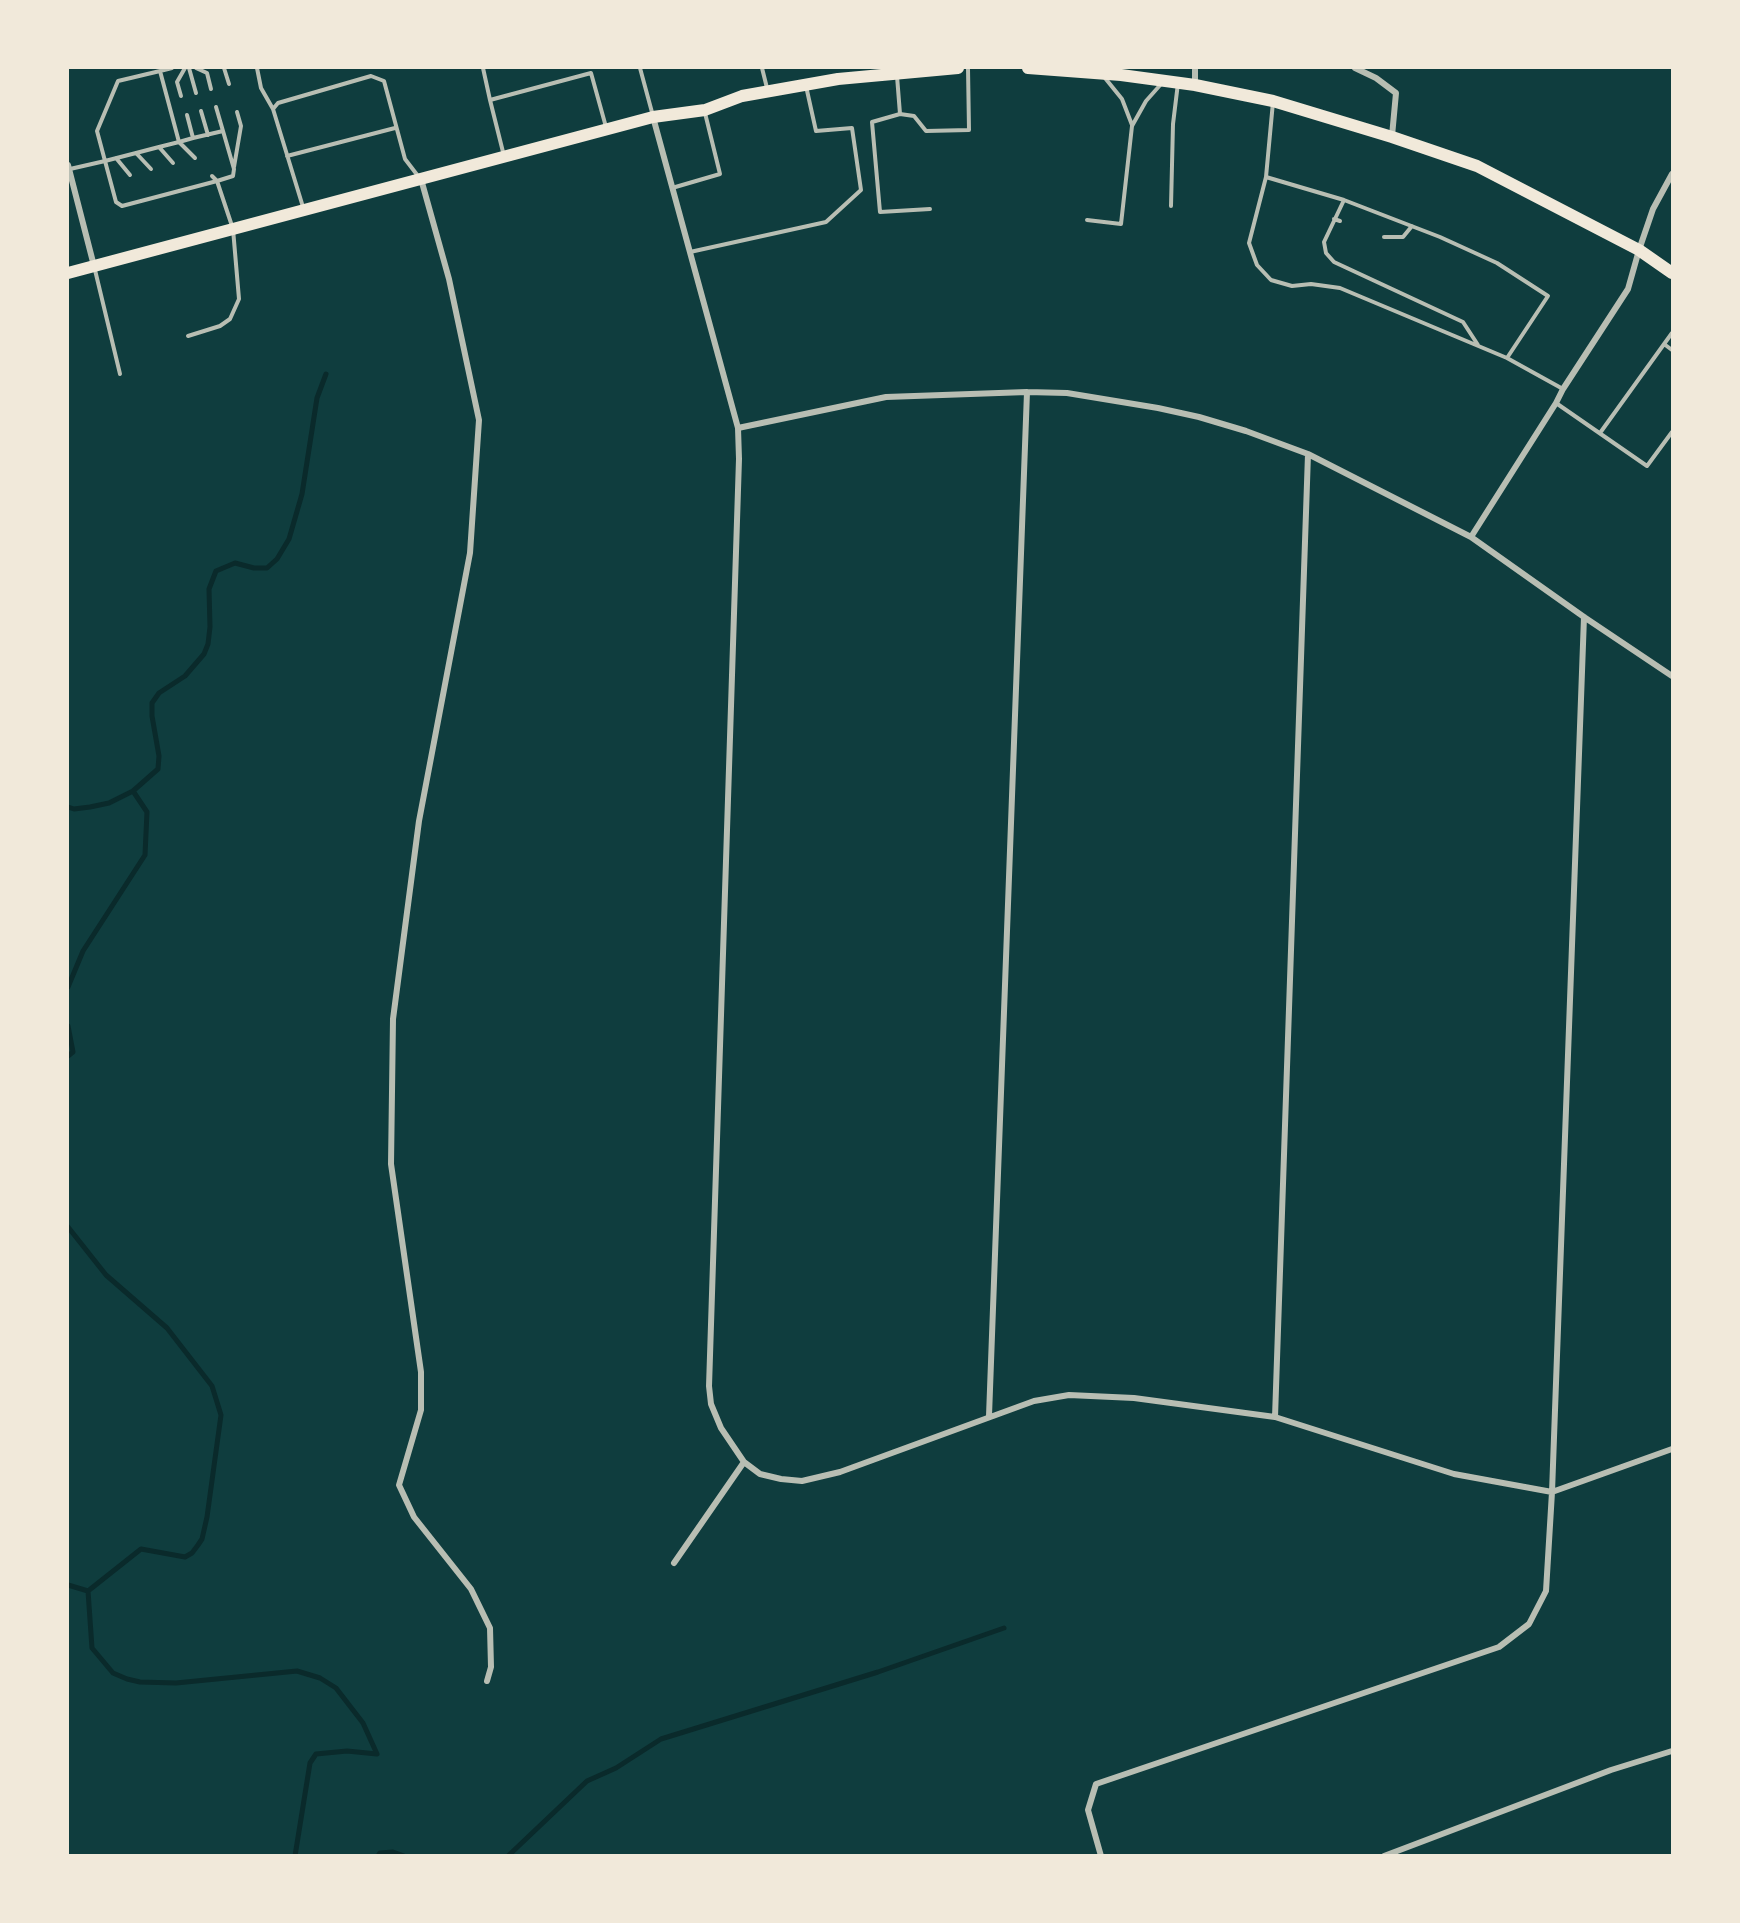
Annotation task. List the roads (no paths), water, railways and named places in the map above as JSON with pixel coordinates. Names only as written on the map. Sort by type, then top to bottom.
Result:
[{"type":"main road","points":[[68,273],[606,129],[653,117],[705,110],[742,96],[872,71],[897,72],[958,68]]},
{"type":"main road","points":[[1028,68],[1101,73],[1195,85],[1273,101],[1392,137],[1477,166],[1638,250],[1672,273]]},
{"type":"street","points":[[1195,85],[1196,68]]},
{"type":"street","points":[[1354,68],[1376,78],[1396,93],[1392,137]]},
{"type":"street","points":[[653,117],[738,428],[739,459],[709,1386],[711,1404],[721,1428],[744,1462],[760,1474],[802,1481],[840,1473],[1034,1401],[1069,1395],[1134,1398],[1275,1417],[1454,1474],[1552,1492],[1672,1449]]},
{"type":"street","points":[[68,167],[94,266]]},
{"type":"street","points":[[1472,537],[1628,289],[1638,250],[1653,209],[1672,174]]},
{"type":"street","points":[[421,179],[449,279],[479,420],[470,553],[419,820],[393,1018],[391,1164],[421,1381],[422,1410],[399,1485],[414,1516],[471,1589],[490,1628],[491,1667],[487,1681]]},
{"type":"street","points":[[738,428],[886,398],[1027,392],[1067,393],[1158,408],[1246,430],[1308,454],[1472,537],[1672,676]]},
{"type":"street","points":[[989,1416],[1027,392]]},
{"type":"street","points":[[1275,1417],[1308,454]]},
{"type":"street","points":[[1101,1856],[1088,1810],[1096,1784],[1499,1647],[1529,1623],[1546,1591],[1552,1492],[1584,617]]},
{"type":"street","points":[[674,1563],[744,1462]]},
{"type":"street","points":[[1384,1856],[1611,1770],[1672,1751]]},
{"type":"lane","points":[[172,68],[118,81],[97,131],[116,202],[122,206],[148,196],[194,187],[232,176],[241,126],[237,112]]},
{"type":"lane","points":[[187,68],[196,93]]},
{"type":"lane","points":[[181,96],[177,82],[187,68]]},
{"type":"lane","points":[[196,68],[207,73],[211,89]]},
{"type":"lane","points":[[224,68],[229,84]]},
{"type":"lane","points":[[257,68],[261,88],[273,109],[304,210]]},
{"type":"lane","points":[[483,68],[504,156]]},
{"type":"lane","points":[[640,68],[653,117]]},
{"type":"lane","points":[[762,68],[768,92]]},
{"type":"lane","points":[[930,209],[880,212],[872,122],[900,114],[914,116],[926,131],[969,130],[968,68]]},
{"type":"lane","points":[[490,100],[590,70],[606,129]]},
{"type":"lane","points":[[160,71],[179,142],[195,158]]},
{"type":"lane","points":[[897,72],[900,114]]},
{"type":"lane","points":[[1101,73],[1122,99],[1132,126]]},
{"type":"lane","points":[[273,109],[278,103],[371,76],[384,81],[405,159],[421,179]]},
{"type":"lane","points":[[1088,220],[1121,224],[1132,126],[1146,101],[1164,81]]},
{"type":"lane","points":[[1171,207],[1173,124],[1178,83]]},
{"type":"lane","points":[[690,252],[826,222],[861,190],[852,128],[816,131],[806,85]]},
{"type":"lane","points":[[1273,101],[1266,177],[1249,243],[1257,265],[1271,280],[1292,286],[1311,284],[1340,288],[1507,358],[1563,389]]},
{"type":"lane","points":[[216,107],[234,169]]},
{"type":"lane","points":[[672,189],[720,174],[705,110]]},
{"type":"lane","points":[[201,111],[208,135]]},
{"type":"lane","points":[[187,115],[193,138]]},
{"type":"lane","points":[[287,156],[395,128]]},
{"type":"lane","points":[[68,167],[116,158],[223,131]]},
{"type":"lane","points":[[159,147],[173,163]]},
{"type":"lane","points":[[136,153],[151,169]]},
{"type":"lane","points":[[116,158],[130,175]]},
{"type":"lane","points":[[188,336],[220,326],[230,319],[239,299],[233,229],[217,181],[212,176]]},
{"type":"lane","points":[[1266,177],[1344,200],[1412,226],[1497,263],[1548,296],[1507,358]]},
{"type":"lane","points":[[190,182],[194,187]]},
{"type":"lane","points":[[168,188],[172,192]]},
{"type":"lane","points":[[1344,200],[1324,242],[1326,253],[1334,262],[1463,322],[1479,346]]},
{"type":"lane","points":[[1334,219],[1340,221]]},
{"type":"lane","points":[[1384,237],[1403,237],[1412,226]]},
{"type":"lane","points":[[94,266],[120,374]]},
{"type":"lane","points":[[1600,433],[1672,333]]},
{"type":"lane","points":[[1664,344],[1672,350]]},
{"type":"lane","points":[[1556,403],[1647,466],[1672,432]]},
{"type":"waterway","points":[[68,807],[74,809],[109,803],[133,791],[158,769],[159,756],[152,703],[159,693],[185,676],[204,654],[210,627],[209,589],[216,571],[235,563],[254,568],[267,568],[277,559],[289,539],[302,494],[317,398],[326,374]]},
{"type":"waterway","points":[[68,987],[83,951],[145,855],[147,812],[133,791]]},
{"type":"waterway","points":[[68,1026],[73,1052],[68,1056]]},
{"type":"waterway","points":[[68,1227],[106,1275],[167,1328],[212,1386],[221,1415],[207,1517],[202,1539],[192,1553],[185,1557],[141,1549],[88,1591]]},
{"type":"waterway","points":[[68,1585],[88,1591]]},
{"type":"waterway","points":[[88,1591],[92,1648],[113,1673],[127,1679],[140,1682],[176,1683],[297,1671],[320,1678],[336,1688],[363,1723],[377,1754],[347,1751],[316,1754],[310,1763],[295,1856]]},
{"type":"waterway","points":[[508,1856],[587,1781],[616,1768],[661,1739],[878,1672],[1004,1628]]},
{"type":"waterway","points":[[378,1856],[380,1853],[393,1852],[404,1856]]}]
